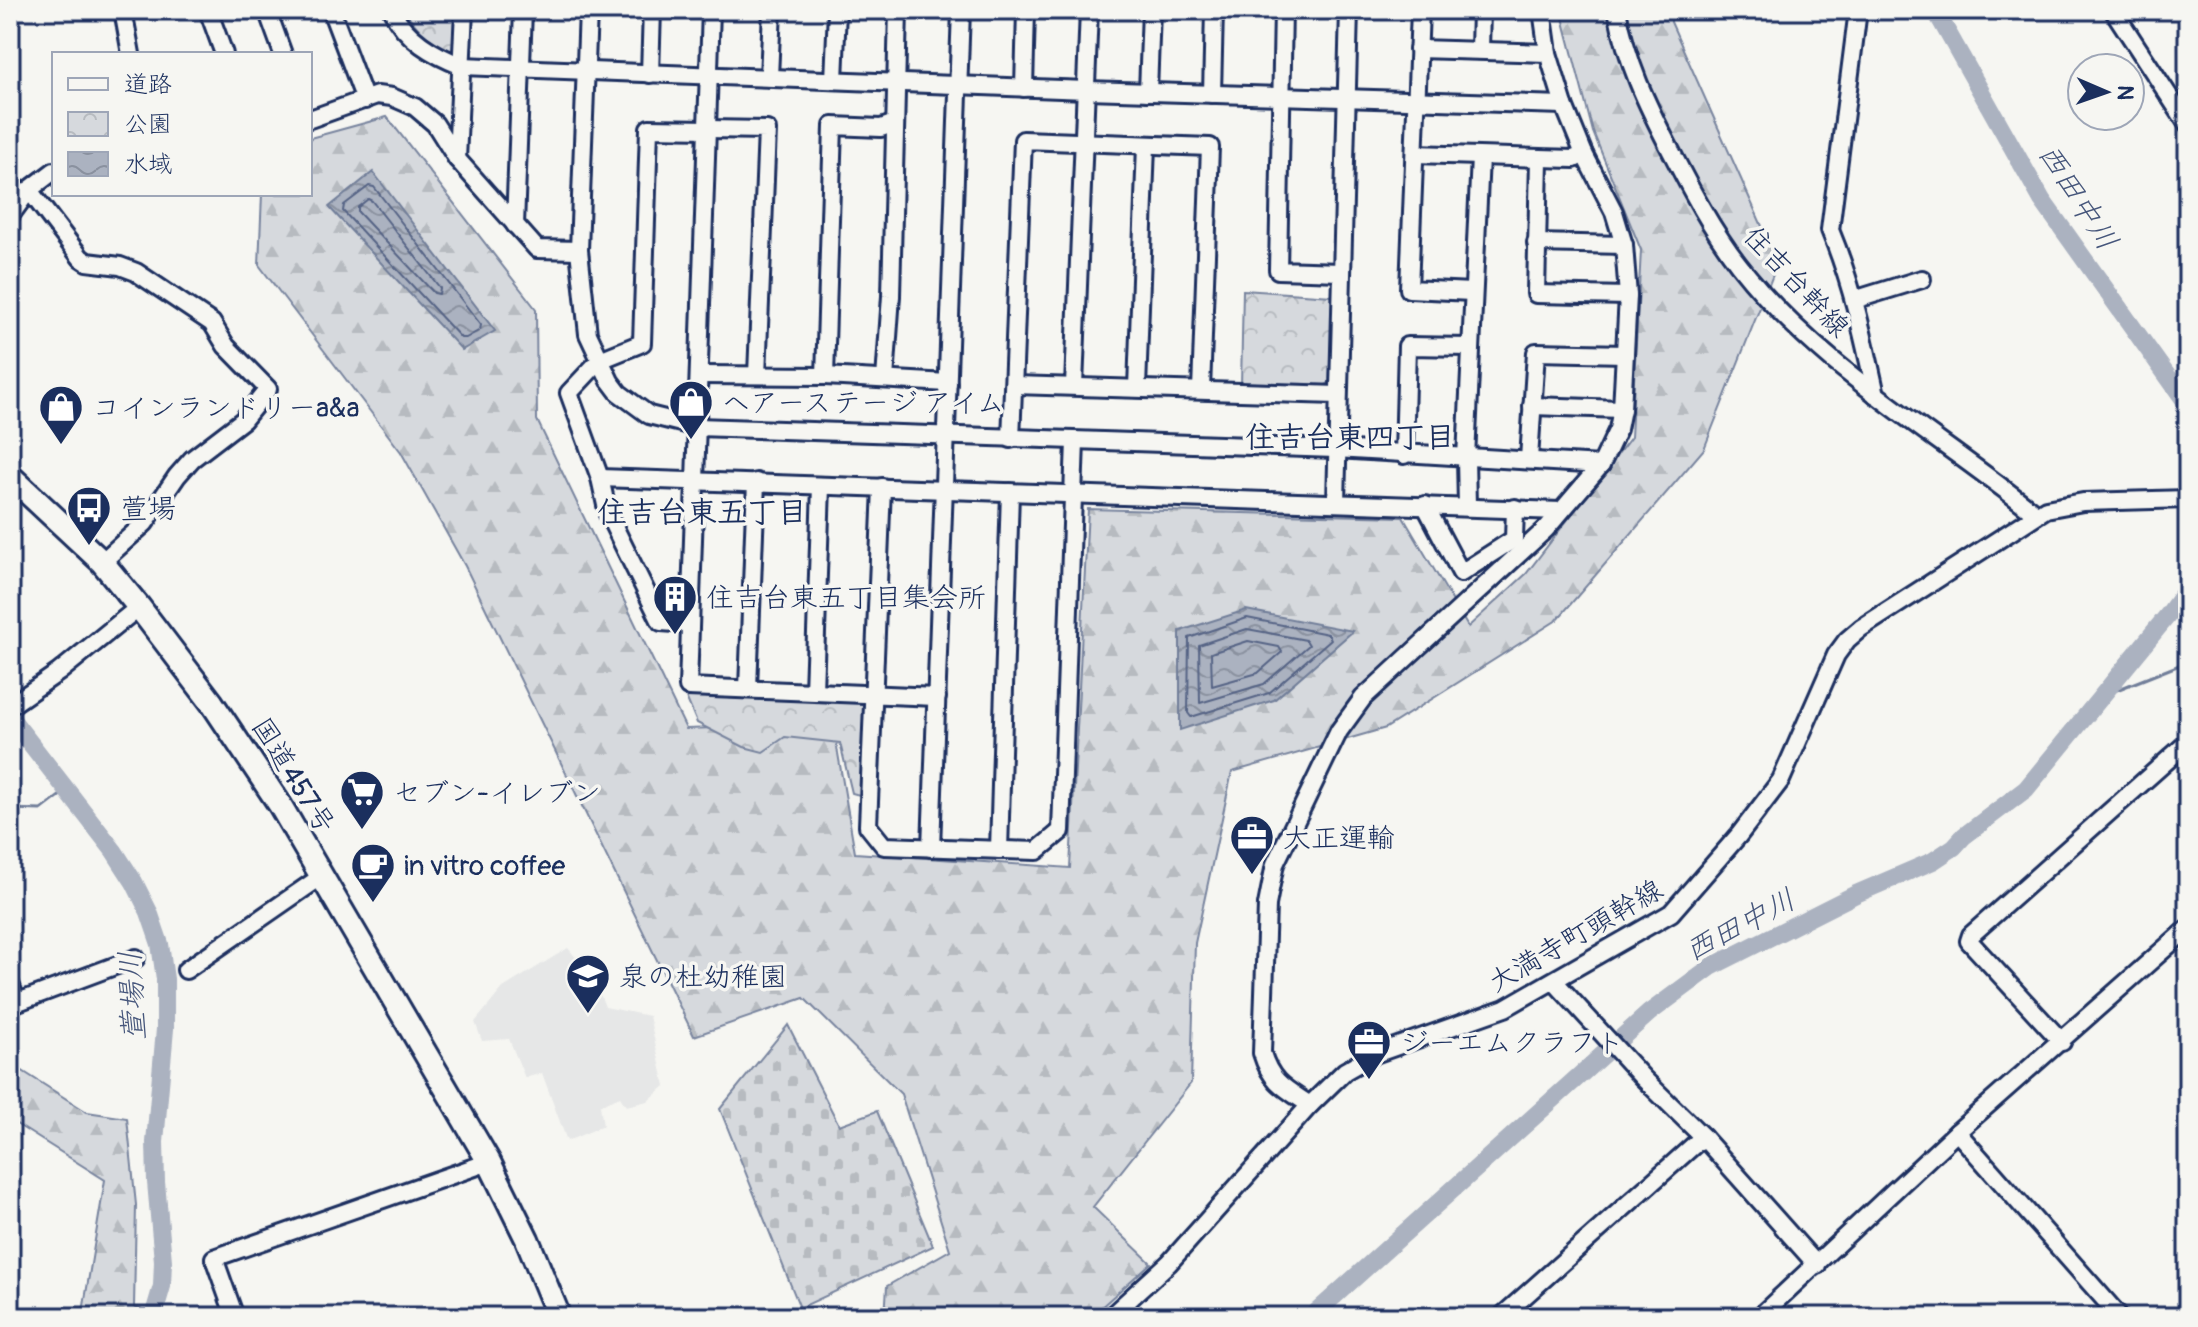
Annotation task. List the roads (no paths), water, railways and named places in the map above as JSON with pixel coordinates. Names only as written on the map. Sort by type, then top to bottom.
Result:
[{"type":"highway","name":"国道457号","points":[[10,476],[102,562],[139,607],[212,703],[280,805],[489,1162],[527,1239],[559,1317]]},
{"type":"street","points":[[123,10],[131,52]]},
{"type":"street","points":[[208,10],[223,52]]},
{"type":"street","points":[[267,10],[282,52]]},
{"type":"street","points":[[331,10],[365,100]]},
{"type":"street","points":[[392,10],[416,41],[435,55],[462,66],[585,73],[1564,105]]},
{"type":"street","points":[[457,159],[464,10]]},
{"type":"street","points":[[515,225],[523,10]]},
{"type":"street","points":[[588,10],[579,250],[588,334],[610,381],[633,406],[649,415],[697,427],[1336,449],[1601,465]]},
{"type":"street","points":[[650,74],[652,10]]},
{"type":"street","points":[[711,10],[688,687],[937,697]]},
{"type":"street","points":[[769,77],[772,10]]},
{"type":"street","points":[[834,80],[837,10]]},
{"type":"street","points":[[885,379],[891,296],[898,10]]},
{"type":"street","points":[[931,848],[961,10]]},
{"type":"street","points":[[1024,88],[1026,10]]},
{"type":"street","points":[[1074,386],[1089,10]]},
{"type":"street","points":[[1148,92],[1151,10]]},
{"type":"street","points":[[1212,94],[1214,10]]},
{"type":"street","points":[[1283,10],[1278,270],[1341,272]]},
{"type":"street","points":[[1336,502],[1349,10]]},
{"type":"street","points":[[1420,10],[1409,289],[1472,292]]},
{"type":"street","points":[[1480,50],[1481,10]]},
{"type":"street","points":[[1310,1105],[1274,1080],[1262,1053],[1267,905],[1275,864],[1339,731],[1363,698],[1526,550],[1601,465],[1618,429],[1622,409],[1628,296],[1624,245],[1610,202],[1584,154],[1564,105],[1548,53],[1542,10]]},
{"type":"street","name":"住吉台幹線","points":[[1617,10],[1624,48],[1639,86],[1703,212],[1740,266],[1779,308],[1876,395],[2036,514]]},
{"type":"street","points":[[1858,10],[1830,230],[1854,300],[1876,395]]},
{"type":"street","points":[[2113,10],[2188,125]]},
{"type":"street","points":[[1418,49],[1548,53]]},
{"type":"street","points":[[312,118],[384,95],[415,107],[435,124],[457,159],[537,249],[579,250]]},
{"type":"street","points":[[825,376],[833,126],[881,128],[895,123]]},
{"type":"street","points":[[689,624],[661,622],[608,514],[600,478],[569,393],[600,360],[642,343],[649,128],[767,130],[757,375]]},
{"type":"street","points":[[1011,439],[1023,140],[1210,147],[1201,390]]},
{"type":"street","points":[[1137,388],[1146,145]]},
{"type":"street","points":[[1415,154],[1539,159],[1574,159],[1584,154]]},
{"type":"street","points":[[1467,506],[1472,292],[1480,157]]},
{"type":"street","points":[[1539,159],[1536,294],[1628,296]]},
{"type":"street","points":[[10,216],[29,190],[52,173]]},
{"type":"street","points":[[29,190],[81,258],[136,272],[212,323],[226,346],[268,389],[243,420],[192,459],[145,523],[102,562]]},
{"type":"street","points":[[1536,243],[1624,245]]},
{"type":"street","points":[[1854,300],[1922,279]]},
{"type":"street","points":[[1404,455],[1407,346],[1470,347]]},
{"type":"street","points":[[1529,459],[1536,352],[1625,354]]},
{"type":"street","points":[[700,375],[825,376],[948,383]]},
{"type":"street","points":[[1014,385],[1338,395]]},
{"type":"street","points":[[1532,406],[1622,409]]},
{"type":"street","points":[[882,487],[868,826],[884,846],[1037,851],[1061,831],[1075,441]]},
{"type":"street","points":[[600,478],[1561,511]]},
{"type":"street","points":[[748,688],[756,482]]},
{"type":"street","points":[[814,691],[821,486]]},
{"type":"street","points":[[999,850],[1010,492]]},
{"type":"street","name":"大満寺町頭幹線","points":[[1110,1317],[1213,1217],[1310,1105],[1345,1071],[1357,1063],[1487,1016],[1662,920],[1684,900],[1781,780],[1836,655],[1847,640],[1891,607],[2046,509],[2083,502],[2188,499]]},
{"type":"street","points":[[1425,505],[1461,573],[1514,539],[1515,508]]},
{"type":"street","points":[[16,702],[139,607]]},
{"type":"street","points":[[2062,1042],[1969,941],[1971,935],[2188,742]]},
{"type":"street","points":[[186,970],[322,876]]},
{"type":"street","points":[[1759,1317],[1957,1132],[2188,928]]},
{"type":"street","points":[[10,984],[14,1004],[136,958]]},
{"type":"street","points":[[1554,981],[1703,1137],[1817,1265]]},
{"type":"street","points":[[1957,1132],[2120,1317]]},
{"type":"street","points":[[1501,1317],[1703,1137]]},
{"type":"street","points":[[235,1317],[214,1258],[489,1162]]},
{"type":"water","points":[[373,172],[495,331],[462,350],[329,207]]},
{"type":"water","points":[[1246,610],[1353,631],[1274,700],[1180,730],[1180,631]]},
{"type":"waterway","name":"西田中川","points":[[1935,10],[2042,200],[2188,405]]},
{"type":"waterway","name":"西田中川","points":[[1311,1317],[1649,1013],[1711,967],[1856,894],[1933,861],[2026,789],[2188,587]]},
{"type":"waterway","points":[[2104,695],[2177,666],[2188,656]]},
{"type":"waterway","name":"萱場川","points":[[10,717],[114,851],[149,912],[160,944],[165,979],[165,1029],[155,1142],[163,1261],[162,1286],[153,1317]]},
{"type":"waterway","points":[[10,809],[41,810],[66,791]]},
{"type":"place","name":"ヘアーステージ アイム","points":[[691,441]]},
{"type":"place","name":"コインランドリーa&a","points":[[61,446]]},
{"type":"place","name":"萱場","points":[[89,547]]},
{"type":"place","name":"住吉台東五丁目集会所","points":[[675,636]]},
{"type":"place","name":"セブン-イレブン","points":[[362,831]]},
{"type":"place","name":"大正運輸","points":[[1252,876]]},
{"type":"place","name":"in vitro coffee","points":[[373,904]]},
{"type":"place","name":"泉の杜幼稚園","points":[[588,1015]]},
{"type":"place","name":"ジーエムクラフト","points":[[1369,1081]]},
{"type":"district","name":"住吉台東四丁目","points":[[1350,437]]},
{"type":"district","name":"住吉台東五丁目","points":[[702,512]]}]
